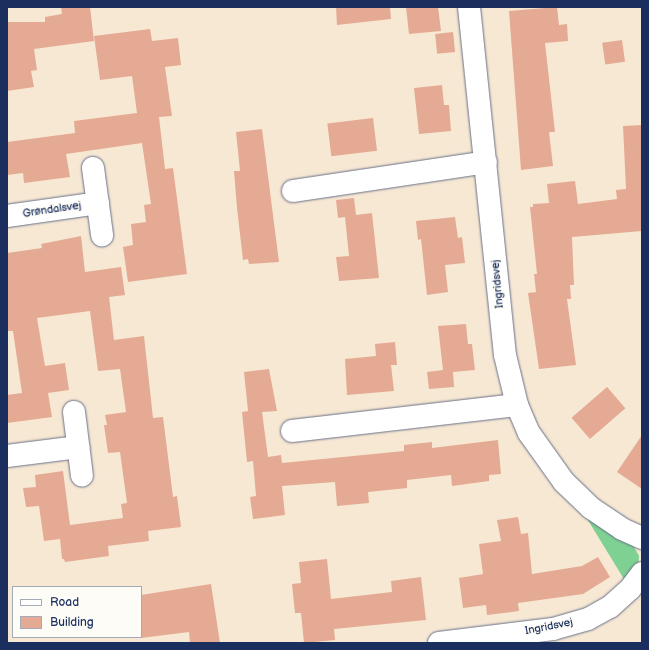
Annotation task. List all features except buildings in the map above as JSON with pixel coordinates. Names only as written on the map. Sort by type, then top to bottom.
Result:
[{"type":"street","name":"Ingridsvej","points":[[469,7],[505,355],[517,405],[537,446],[564,482],[591,508],[622,529],[642,538]]},
{"type":"street","points":[[293,191],[486,162]]},
{"type":"street","points":[[93,168],[102,234]]},
{"type":"street","name":"Grøndalsvej","points":[[7,216],[98,203]]},
{"type":"street","points":[[292,431],[517,405]]},
{"type":"street","points":[[74,412],[82,476]]},
{"type":"street","points":[[7,456],[78,447]]},
{"type":"street","name":"Ingridsvej","points":[[439,643],[553,629],[588,619],[610,607],[630,589],[642,573]]},
{"type":"green space","points":[[586,517],[634,547],[639,556],[638,567],[627,584]]}]
